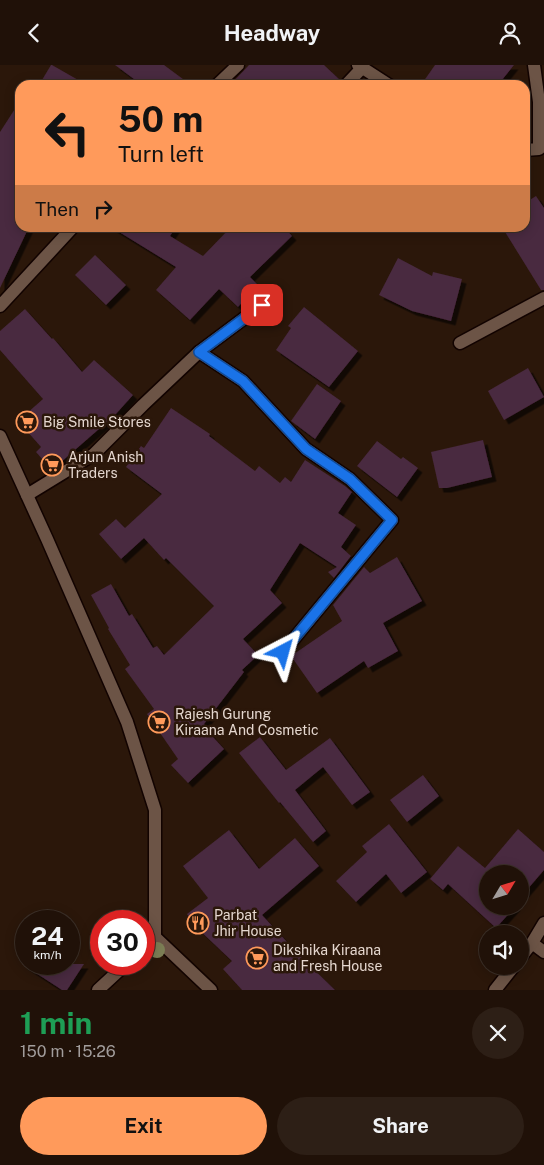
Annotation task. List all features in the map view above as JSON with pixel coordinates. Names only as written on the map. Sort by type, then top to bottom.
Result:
[{"type":"street","points":[[222,80],[238,65]]},
{"type":"street","points":[[534,65],[539,102],[542,151]]},
{"type":"street","points":[[350,80],[360,67],[381,80]]},
{"type":"street","points":[[0,306],[68,232]]},
{"type":"street","points":[[460,343],[544,298]]},
{"type":"street","points":[[27,495],[94,454],[199,352],[262,305]]},
{"type":"street","points":[[199,352],[243,381],[306,449],[350,479],[392,520],[283,652]]},
{"type":"street","points":[[0,436],[127,722],[154,810],[155,910]]},
{"type":"street","points":[[529,947],[544,923]]},
{"type":"street","points":[[155,937],[211,990]]},
{"type":"street","points":[[532,943],[544,952]]},
{"type":"street","points":[[98,990],[114,975]]},
{"type":"street","points":[[495,990],[507,975]]},
{"type":"building","points":[[52,65],[78,80],[42,80]]},
{"type":"building","points":[[115,65],[164,65],[184,80],[135,80]]},
{"type":"building","points":[[249,65],[324,65],[340,80],[235,80]]},
{"type":"building","points":[[435,65],[514,65],[502,80],[424,80]]},
{"type":"building","points":[[15,109],[15,232],[27,232],[0,288],[0,132]]},
{"type":"building","points":[[536,196],[544,208],[544,290],[541,290],[505,232],[530,232],[530,200]]},
{"type":"building","points":[[119,232],[173,232],[170,236],[203,256],[226,232],[288,232],[292,236],[250,277],[258,285],[238,307],[219,289],[190,320],[156,290],[176,267]]},
{"type":"building","points":[[95,255],[126,285],[106,305],[75,275]]},
{"type":"building","points":[[398,258],[432,276],[433,272],[462,279],[451,321],[412,311],[379,295]]},
{"type":"building","points":[[304,307],[358,351],[329,387],[276,350],[291,328],[288,326]]},
{"type":"building","points":[[25,309],[82,372],[94,360],[133,395],[115,415],[52,470],[36,452],[41,447],[18,421],[43,399],[0,350],[0,331]]},
{"type":"building","points":[[528,368],[544,397],[504,420],[488,391]]},
{"type":"building","points":[[317,384],[341,401],[315,439],[291,421]]},
{"type":"building","points":[[171,408],[210,434],[209,436],[255,471],[259,466],[280,483],[285,477],[291,482],[305,460],[352,492],[338,513],[356,525],[341,547],[351,556],[334,578],[328,572],[337,567],[300,543],[270,590],[282,603],[243,639],[258,655],[242,670],[244,672],[204,724],[224,749],[188,783],[171,765],[178,759],[147,714],[154,709],[125,669],[130,665],[108,629],[91,595],[111,584],[129,616],[132,614],[153,648],[157,646],[164,655],[214,606],[166,558],[164,560],[144,538],[121,559],[99,534],[116,519],[125,528],[162,494],[126,467],[141,446],[144,448]]},
{"type":"building","points":[[483,440],[492,477],[447,488],[439,488],[431,452]]},
{"type":"building","points":[[377,441],[401,459],[403,457],[418,468],[397,497],[357,466]]},
{"type":"building","points":[[397,557],[422,601],[383,623],[398,651],[368,668],[364,661],[317,693],[291,656],[342,621],[333,605],[364,567],[370,573]]},
{"type":"building","points":[[260,737],[286,770],[330,738],[370,792],[352,805],[323,767],[295,790],[326,831],[313,842],[239,753]]},
{"type":"building","points":[[423,775],[439,796],[407,822],[390,800]]},
{"type":"building","points":[[389,824],[427,872],[401,893],[386,874],[356,902],[336,881],[367,852],[362,846]]},
{"type":"building","points":[[518,829],[544,852],[544,870],[529,888],[529,865],[488,865]]},
{"type":"building","points":[[229,830],[259,869],[295,838],[319,866],[262,915],[335,990],[242,990],[223,969],[232,961],[194,925],[187,914],[208,898],[183,866]]},
{"type":"building","points":[[458,846],[481,865],[479,865],[479,912],[448,884],[443,890],[430,879]]},
{"type":"building","points":[[482,915],[508,915],[499,925],[493,925]]},
{"type":"building","points":[[39,975],[77,975],[67,990],[62,990]]},
{"type":"place","name":"Big Smile Stores","points":[[27,422]]},
{"type":"place","name":"Arjun Anish Traders","points":[[52,465]]},
{"type":"place","name":"Rajesh Gurung Kiraana And Cosmetic","points":[[159,722]]},
{"type":"place","name":"Parbat Jhir House","points":[[198,923]]},
{"type":"place","name":"Dikshika Kiraana and Fresh House","points":[[257,958]]},
{"type":"route","points":[[262,305],[199,352],[243,381],[306,449],[350,479],[392,520],[283,652]]}]
